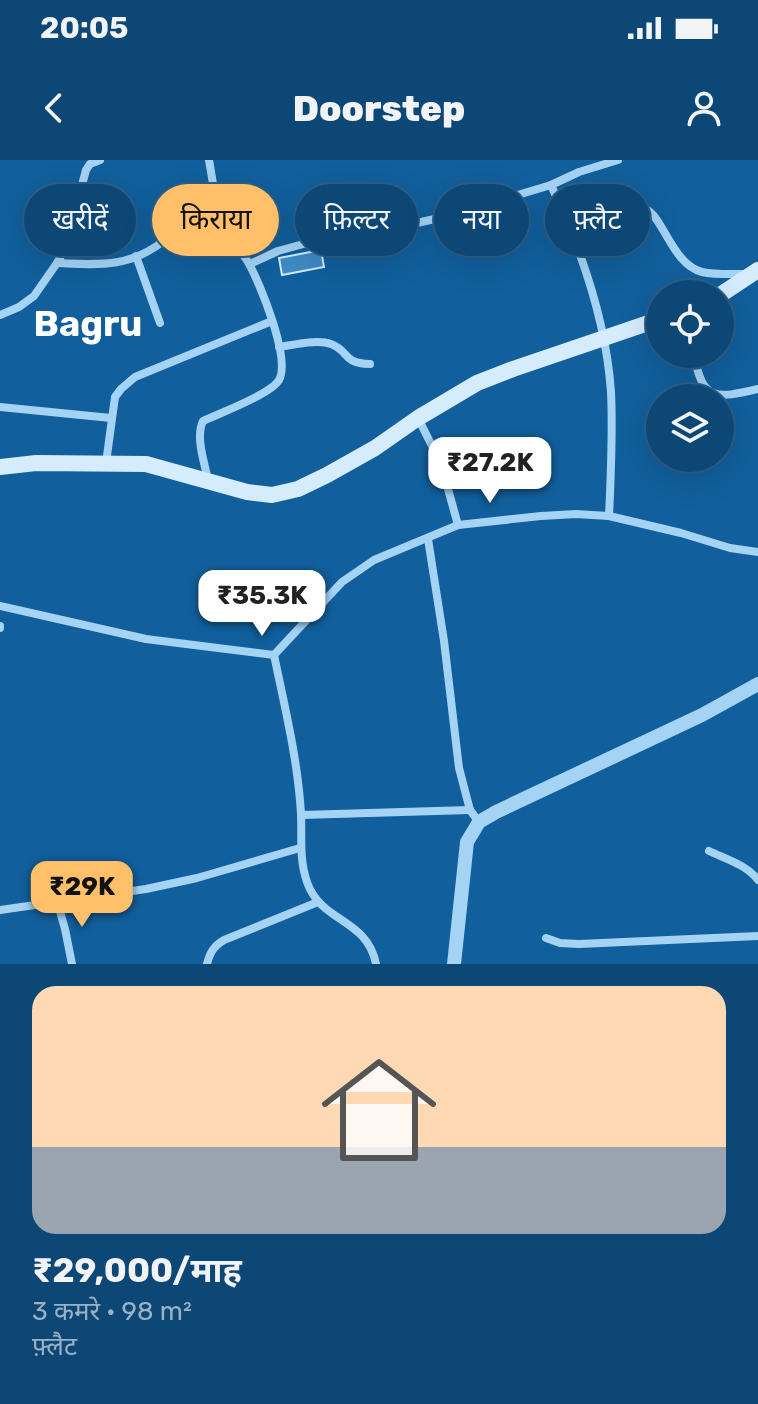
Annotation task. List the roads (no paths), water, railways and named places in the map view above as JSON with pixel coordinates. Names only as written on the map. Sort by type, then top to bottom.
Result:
[{"type":"main road","points":[[734,286],[754,272]]},
{"type":"main road","points":[[0,467],[36,463],[146,464],[247,492],[272,495],[298,489],[327,475],[477,383],[646,324]]},
{"type":"street","points":[[0,315],[34,296],[57,263],[65,249],[86,170],[90,164],[100,160]]},
{"type":"street","points":[[209,160],[214,184]]},
{"type":"street","points":[[553,184],[618,160]]},
{"type":"street","points":[[250,264],[278,251],[307,243],[448,216],[545,187]]},
{"type":"street","points":[[650,212],[682,259],[692,268],[705,273],[754,272]]},
{"type":"street","points":[[57,263],[103,266],[123,262],[152,247]]},
{"type":"street","points":[[136,256],[160,323]]},
{"type":"street","points":[[209,482],[200,435],[203,421],[263,393],[278,382],[282,369],[283,358],[272,321],[245,256]]},
{"type":"street","points":[[580,256],[603,338],[611,389],[613,445],[609,516]]},
{"type":"street","points":[[106,464],[115,397],[121,389],[135,377],[272,321]]},
{"type":"street","points":[[279,347],[332,344],[349,360],[370,364]]},
{"type":"street","points":[[696,368],[709,393],[720,396],[758,389]]},
{"type":"street","points":[[0,407],[111,418]]},
{"type":"street","points":[[418,418],[441,464],[458,525]]},
{"type":"street","points":[[274,655],[342,582],[374,560],[458,525],[541,516],[609,516],[730,548],[758,552]]},
{"type":"street","points":[[428,539],[459,768],[474,816],[467,842],[454,964]]},
{"type":"street","points":[[0,606],[146,639],[274,655]]},
{"type":"street","points":[[274,655],[290,731],[306,882],[329,913],[361,934],[373,949],[376,964]]},
{"type":"street","points":[[301,815],[474,816],[496,812],[702,715],[758,684]]},
{"type":"street","points":[[0,910],[146,889],[197,878],[300,848]]},
{"type":"street","points":[[709,851],[745,867],[758,880]]},
{"type":"street","points":[[57,901],[72,964]]},
{"type":"street","points":[[207,964],[209,954],[224,940],[318,902]]},
{"type":"street","points":[[546,938],[560,943],[579,944],[758,936]]},
{"type":"district","name":"Bagru","points":[[88,323]]}]
